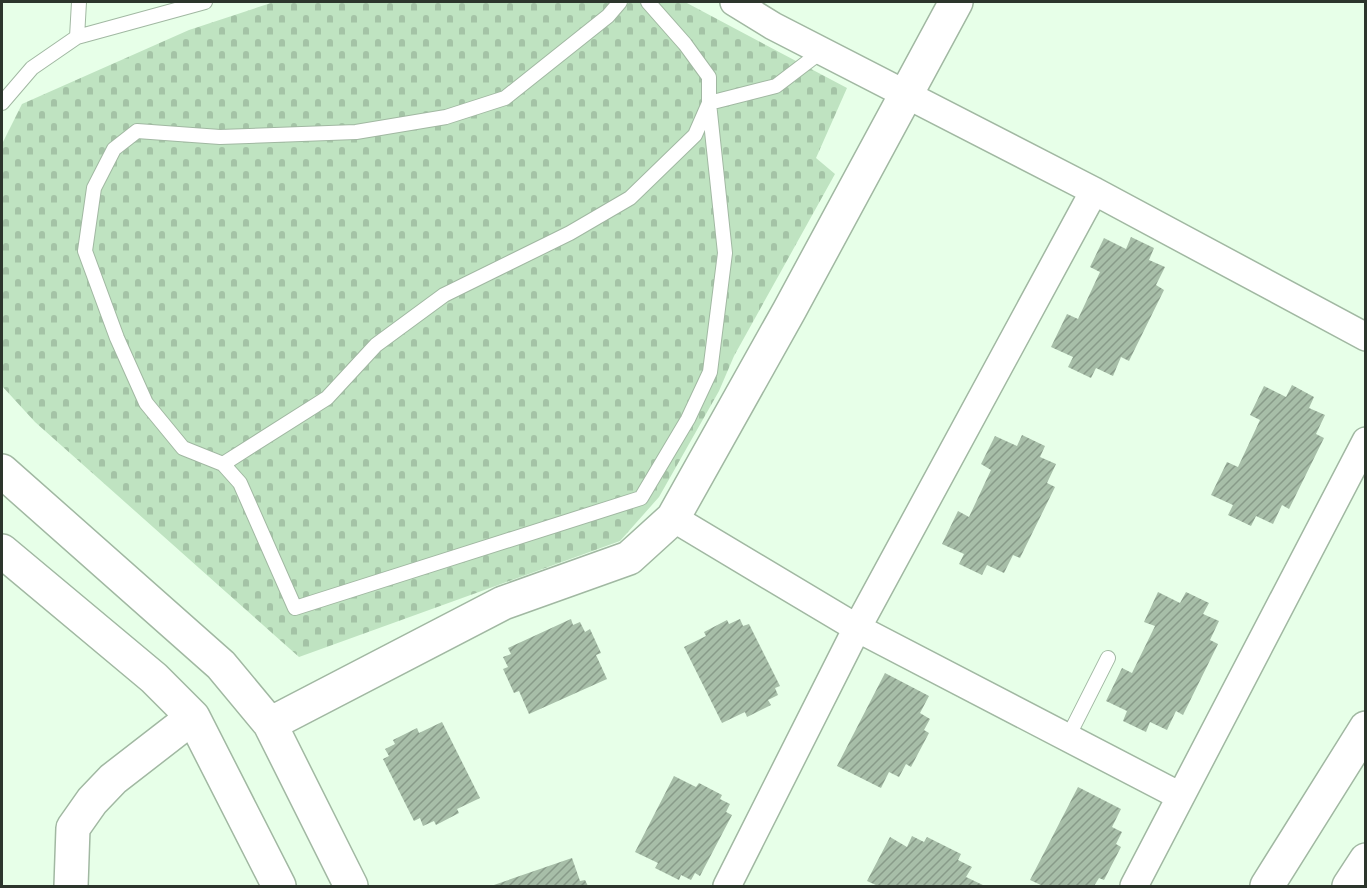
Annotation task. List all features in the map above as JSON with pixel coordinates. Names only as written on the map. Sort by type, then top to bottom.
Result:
[{"type":"main road","points":[[270,724],[502,603],[629,558],[673,518],[783,322],[956,2]]},
{"type":"main road","points":[[2,471],[221,665],[270,724],[351,886]]},
{"type":"main road","points":[[2,551],[154,678],[193,717],[279,886]]},
{"type":"main road","points":[[71,886],[74,828],[92,801],[113,779],[193,717]]},
{"type":"main road","points":[[1267,886],[1365,728]]},
{"type":"main road","points":[[1349,886],[1365,860]]},
{"type":"street","points":[[734,2],[773,26],[1094,191],[1365,338]]},
{"type":"street","points":[[727,886],[857,628],[1094,191]]},
{"type":"street","points":[[1134,886],[1365,441]]},
{"type":"street","points":[[673,518],[857,628],[1180,796]]},
{"type":"lane","points":[[77,37],[79,2]]},
{"type":"lane","points":[[2,103],[32,68],[77,37],[205,2]]},
{"type":"lane","points":[[620,2],[608,15],[505,98],[447,117],[356,132],[220,137],[138,131],[114,149],[94,188],[85,251],[117,338],[146,403],[183,448],[222,464],[240,483],[295,608],[641,498],[688,419],[710,372],[725,253],[709,103],[709,77],[685,44],[648,2]]},
{"type":"lane","points":[[709,103],[776,86],[822,51]]},
{"type":"lane","points":[[222,464],[327,398],[376,345],[444,295],[570,233],[630,198],[695,135],[709,103]]},
{"type":"lane","points":[[1068,737],[1108,658]]},
{"type":"green space","points":[[274,2],[685,2],[847,88],[816,158],[835,174],[734,356],[719,391],[659,497],[620,541],[299,657],[35,422],[2,386],[2,144],[22,104],[189,30]]},
{"type":"building","points":[[1131,237],[1154,248],[1149,260],[1165,267],[1156,285],[1164,290],[1129,361],[1121,357],[1113,376],[1096,368],[1091,378],[1068,367],[1073,357],[1051,347],[1067,314],[1078,319],[1100,272],[1090,267],[1104,238],[1126,249]]},
{"type":"building","points":[[1292,385],[1314,397],[1309,408],[1325,415],[1316,434],[1324,438],[1289,509],[1282,505],[1273,524],[1256,516],[1251,526],[1228,515],[1233,505],[1211,495],[1227,462],[1238,467],[1260,420],[1250,415],[1264,386],[1286,397]]},
{"type":"building","points":[[1022,435],[1045,446],[1040,457],[1056,464],[1047,483],[1055,487],[1020,558],[1013,555],[1004,573],[987,565],[982,575],[959,564],[964,554],[942,544],[958,511],[969,517],[991,470],[981,464],[995,436],[1017,446]]},
{"type":"building","points":[[1158,592],[1180,603],[1186,592],[1209,603],[1203,614],[1219,621],[1210,640],[1218,644],[1183,715],[1176,711],[1167,730],[1150,722],[1146,732],[1123,721],[1127,711],[1106,701],[1122,668],[1132,673],[1155,626],[1144,622]]},
{"type":"building","points":[[571,619],[573,625],[580,622],[585,632],[590,629],[601,653],[596,655],[607,679],[529,714],[519,691],[514,693],[503,669],[508,667],[503,657],[511,654],[508,648]]},
{"type":"building","points":[[740,619],[743,626],[749,624],[780,686],[775,688],[778,695],[768,700],[771,705],[747,717],[745,712],[722,723],[684,647],[706,636],[704,632],[727,620],[729,624]]},
{"type":"building","points":[[885,673],[929,696],[920,713],[930,719],[924,730],[929,733],[911,767],[906,764],[899,777],[889,772],[881,788],[837,766]]},
{"type":"building","points":[[442,722],[480,798],[457,809],[459,813],[436,825],[434,821],[423,826],[420,818],[414,821],[383,759],[389,756],[385,749],[395,744],[393,740],[417,728],[419,733]]},
{"type":"building","points":[[674,776],[696,787],[699,783],[722,795],[720,799],[730,804],[726,812],[732,815],[700,876],[695,873],[691,880],[681,875],[679,880],[655,868],[658,863],[635,852]]},
{"type":"building","points":[[1078,787],[1121,809],[1112,827],[1122,832],[1116,844],[1121,847],[1104,880],[1099,878],[1094,886],[1043,886],[1030,880]]},
{"type":"building","points":[[912,836],[924,842],[927,837],[961,854],[958,860],[972,867],[966,877],[985,886],[878,886],[867,881],[890,837],[907,847]]},
{"type":"building","points":[[572,858],[580,881],[585,880],[588,886],[491,886]]}]
